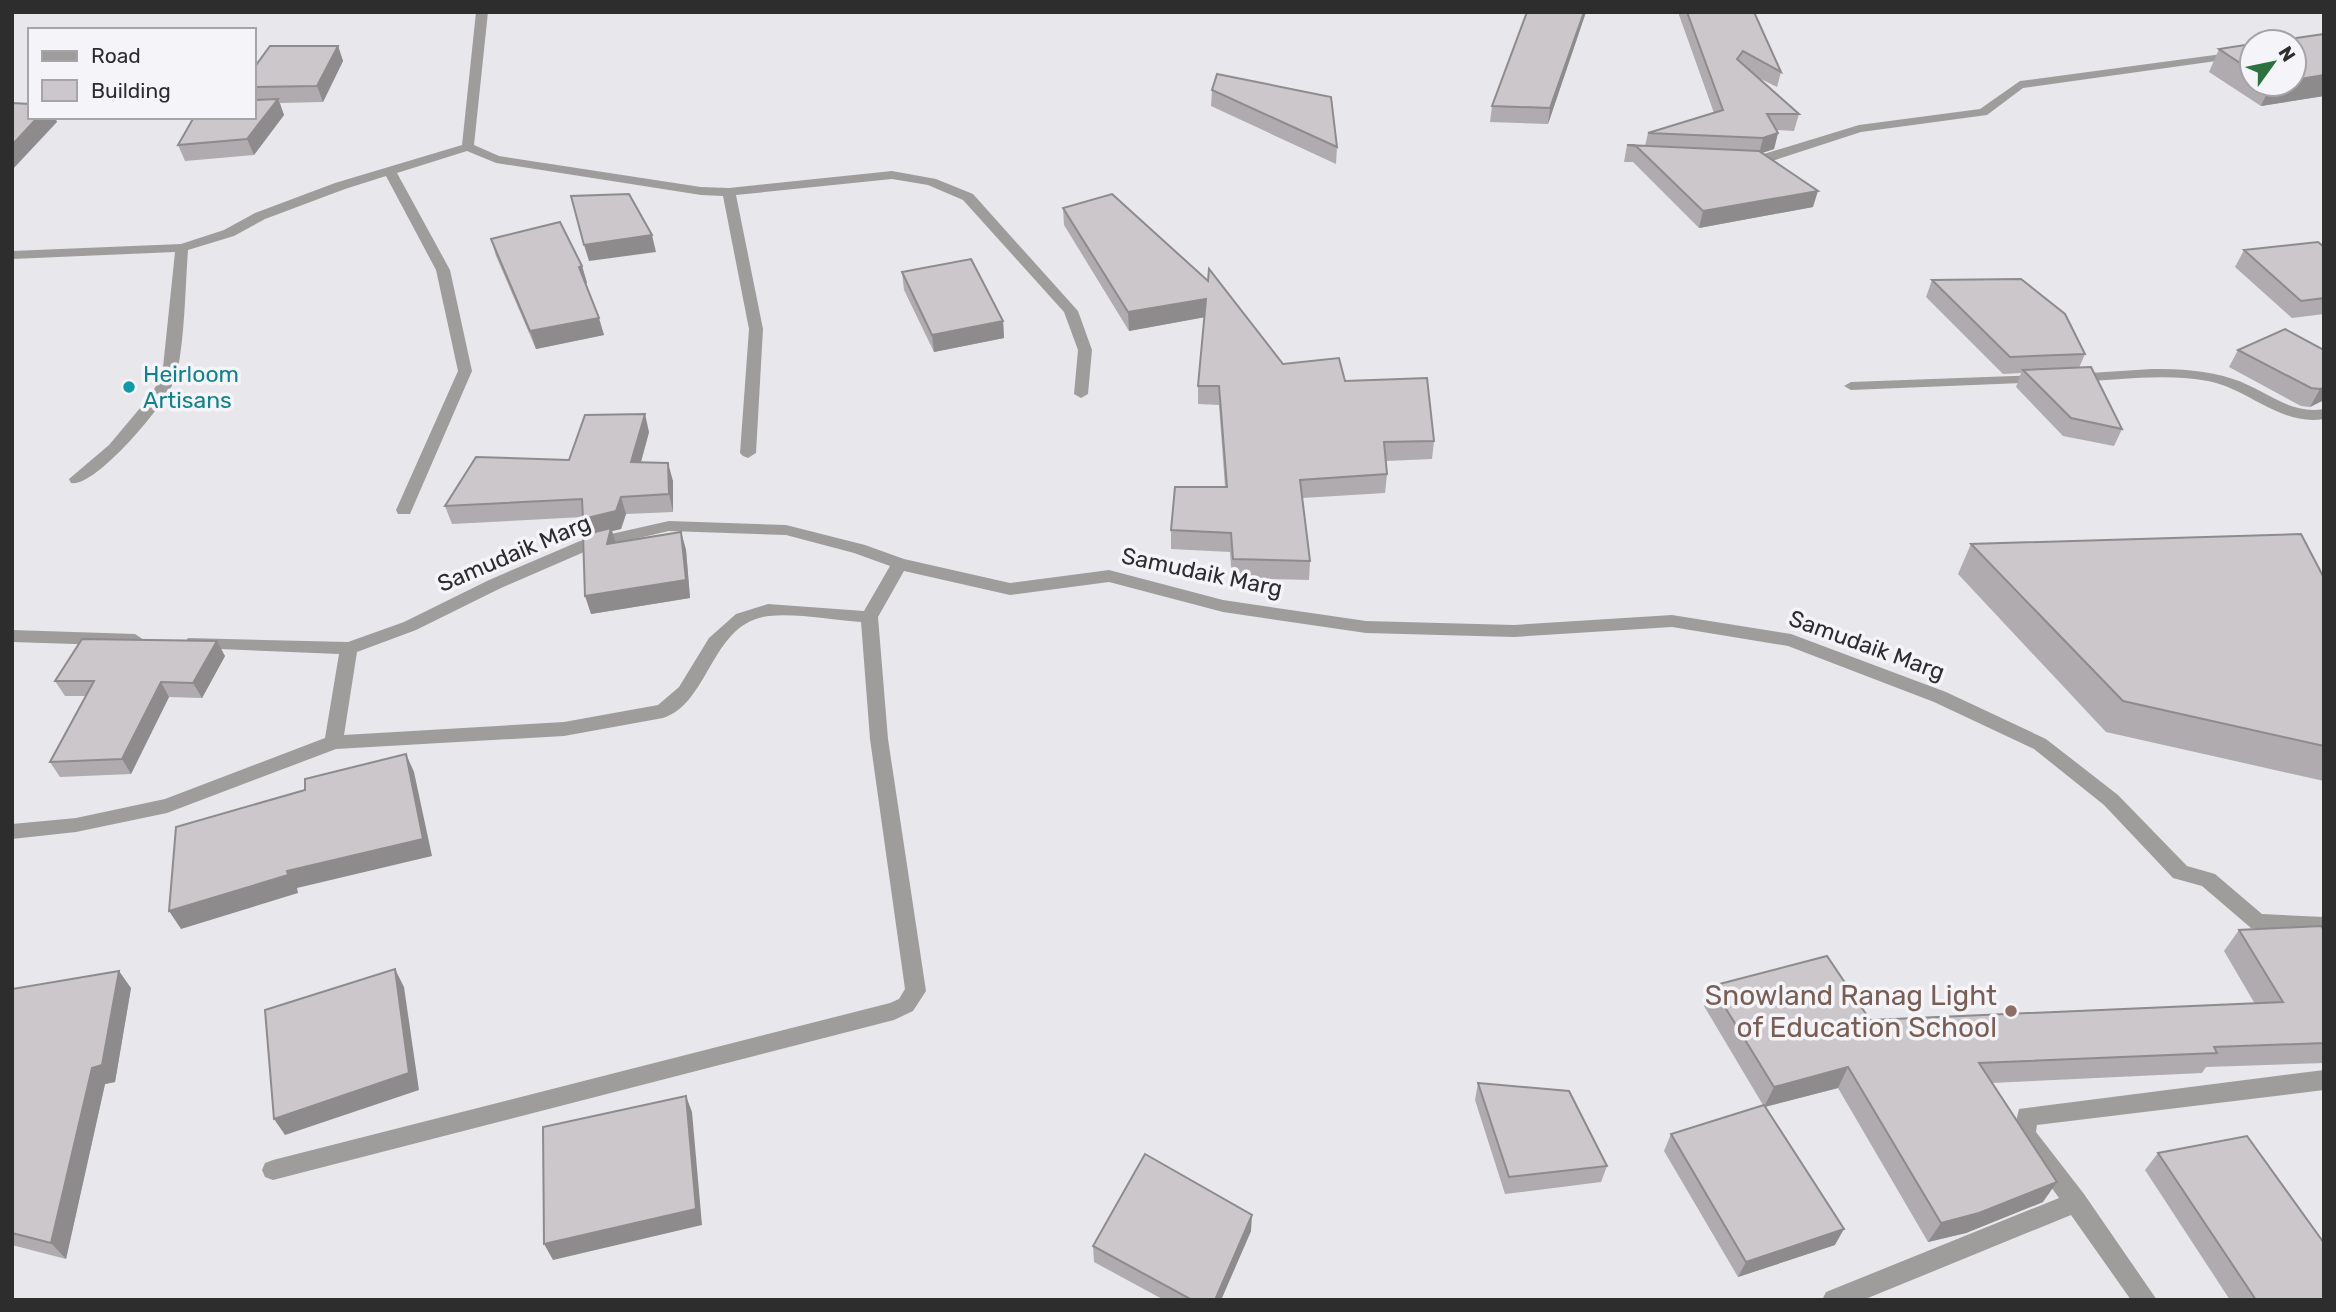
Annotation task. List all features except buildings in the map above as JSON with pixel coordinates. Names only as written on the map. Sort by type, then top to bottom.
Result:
[{"type":"street","points":[[468,147],[482,12]]},
{"type":"street","points":[[1732,160],[1759,161],[1859,130],[1983,112],[2020,85],[2238,56]]},
{"type":"street","points":[[12,255],[182,248],[229,233],[271,211],[389,170],[468,147],[496,159],[701,191],[729,192],[892,175],[931,182],[968,197],[1071,311],[1085,350],[1081,394]]},
{"type":"street","points":[[389,170],[443,270],[465,371],[404,510]]},
{"type":"street","points":[[729,192],[756,329],[748,453]]},
{"type":"street","points":[[77,479],[94,468],[114,448],[152,404],[169,377],[182,248]]},
{"type":"street","points":[[1851,386],[2198,374],[2231,382],[2298,414],[2314,417],[2324,414]]},
{"type":"street","name":"Samudaik Marg","points":[[12,636],[349,648],[410,626],[495,584],[586,545],[669,526],[786,530],[859,548],[900,564],[1010,589],[1109,576],[1223,606],[1366,627],[1514,631],[1672,621],[1791,640],[1940,697],[2040,744],[2111,800],[2180,872],[2208,880],[2258,922],[2324,925]]},
{"type":"street","points":[[272,1170],[894,1011],[906,1005],[916,991],[879,739],[869,617],[900,564]]},
{"type":"street","points":[[12,832],[76,825],[167,806],[334,742],[564,729],[663,711],[685,692],[715,642],[742,618],[768,610],[869,617]]},
{"type":"street","points":[[334,742],[349,648]]},
{"type":"street","points":[[2145,1300],[2024,1134],[2027,1116],[2324,1080]]},
{"type":"street","points":[[1833,1300],[2076,1202]]},
{"type":"place","name":"Heirloom Artisans","points":[[129,387]]},
{"type":"place","name":"Snowland Ranag Light of Education School","points":[[2011,1011]]}]
